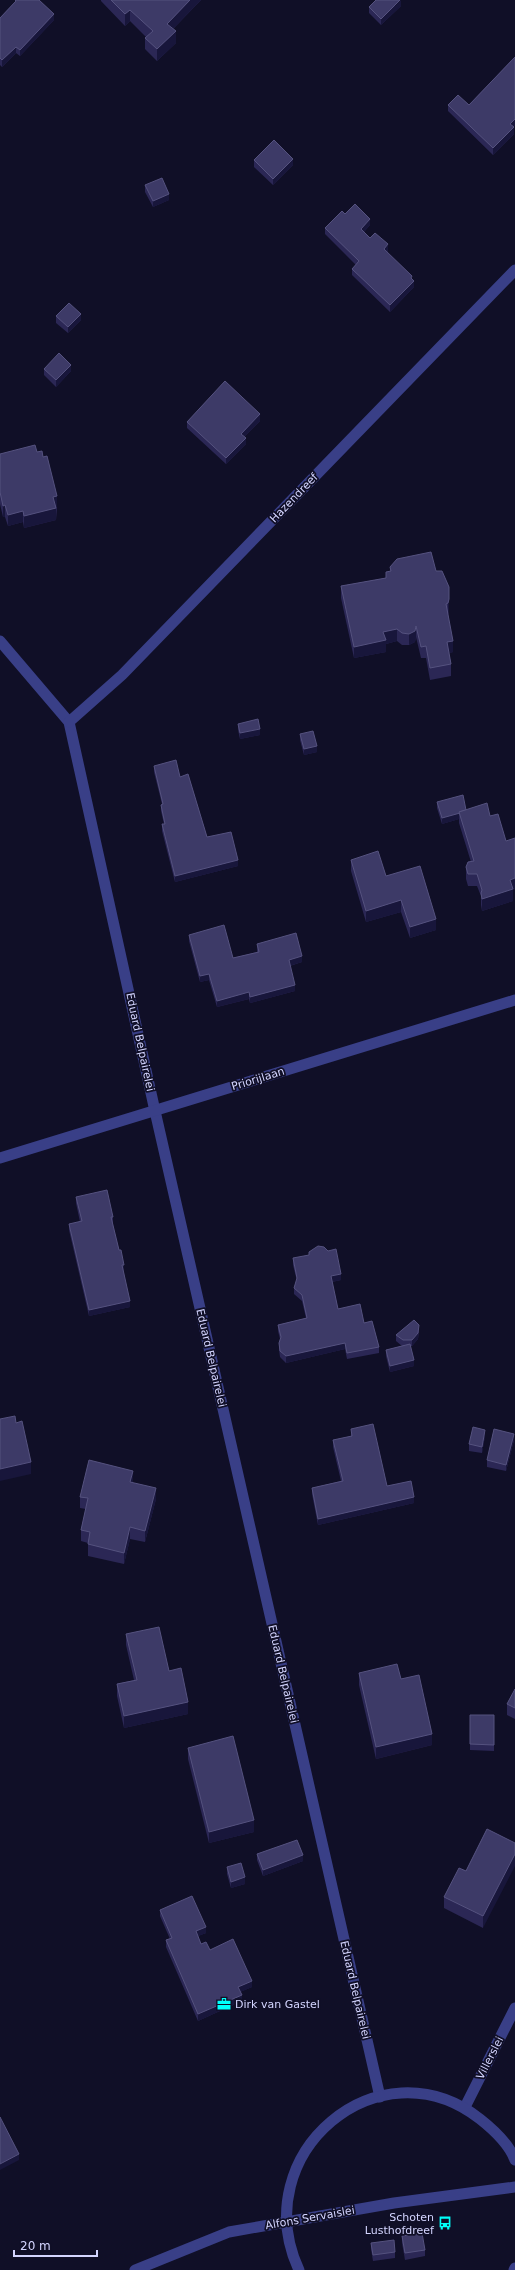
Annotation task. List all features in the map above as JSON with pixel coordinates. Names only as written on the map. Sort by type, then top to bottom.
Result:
[{"type":"street","name":"Hazendreef","points":[[69,722],[122,675],[515,270]]},
{"type":"street","name":"Eduard Belpairelei","points":[[0,642],[69,722],[155,1111],[380,2097]]},
{"type":"street","name":"Priorijlaan","points":[[0,1158],[515,1000]]},
{"type":"street","name":"Villerslei","points":[[465,2108],[515,2008]]},
{"type":"street","points":[[299,2270],[289,2245],[286,2222],[288,2192],[296,2166],[310,2141],[330,2121],[353,2106],[380,2097],[402,2094],[425,2095],[447,2100],[465,2108],[494,2130],[515,2160]]},
{"type":"street","name":"Alfons Servaislei","points":[[135,2270],[229,2232],[394,2202],[515,2187]]},
{"type":"building","points":[[15,0],[39,0],[54,14],[20,50],[16,47],[2,60],[0,58],[0,18],[16,1]]},
{"type":"building","points":[[111,0],[190,0],[167,24],[176,31],[157,49],[145,38],[153,31],[130,10],[125,14]]},
{"type":"building","points":[[376,0],[400,0],[381,19],[369,7]]},
{"type":"building","points":[[515,57],[515,119],[510,124],[514,127],[493,148],[448,105],[458,95],[469,105]]},
{"type":"building","points":[[274,140],[293,159],[273,179],[254,160]]},
{"type":"building","points":[[162,178],[169,194],[153,201],[145,185]]},
{"type":"building","points":[[355,204],[370,219],[361,229],[370,238],[375,233],[388,244],[384,249],[412,276],[411,278],[414,281],[390,305],[352,269],[359,261],[325,228],[342,211],[345,214]]},
{"type":"building","points":[[69,303],[81,314],[68,327],[56,316]]},
{"type":"building","points":[[59,353],[71,365],[56,380],[44,369]]},
{"type":"building","points":[[225,381],[260,414],[241,434],[246,438],[226,458],[187,422]]},
{"type":"building","points":[[35,445],[37,452],[42,451],[43,457],[47,456],[57,496],[53,497],[56,508],[24,516],[23,511],[8,515],[5,505],[3,506],[0,492],[0,454]]},
{"type":"building","points":[[431,552],[436,571],[442,571],[449,587],[449,599],[448,603],[446,604],[453,641],[447,642],[451,664],[430,668],[426,646],[421,647],[416,626],[415,631],[409,634],[402,633],[397,629],[383,632],[386,640],[354,647],[341,586],[386,578],[386,572],[391,571],[390,567],[397,559]]},
{"type":"building","points":[[258,719],[260,729],[240,733],[238,724]]},
{"type":"building","points":[[313,731],[317,746],[304,749],[300,734]]},
{"type":"building","points":[[176,760],[180,777],[188,774],[207,837],[231,832],[238,860],[175,876],[162,824],[165,824],[161,805],[163,804],[154,766]]},
{"type":"building","points":[[463,795],[466,810],[442,818],[437,802]]},
{"type":"building","points":[[487,803],[490,816],[498,814],[506,841],[515,838],[515,878],[510,880],[513,889],[482,899],[482,890],[477,874],[468,874],[466,867],[468,862],[474,861],[459,812]]},
{"type":"building","points":[[378,851],[386,876],[420,866],[436,919],[410,927],[401,900],[366,911],[351,860]]},
{"type":"building","points":[[224,925],[233,958],[259,952],[257,944],[296,933],[302,956],[289,960],[295,985],[250,997],[249,992],[217,1001],[209,974],[200,976],[189,935]]},
{"type":"building","points":[[107,1190],[113,1217],[111,1217],[119,1250],[121,1250],[124,1265],[122,1265],[130,1301],[89,1310],[69,1224],[82,1221],[76,1197]]},
{"type":"building","points":[[318,1246],[324,1247],[328,1251],[336,1249],[341,1274],[331,1276],[338,1309],[360,1304],[364,1323],[372,1321],[379,1347],[347,1353],[345,1343],[286,1356],[280,1351],[279,1343],[281,1337],[278,1325],[307,1318],[302,1295],[294,1288],[297,1278],[293,1258],[309,1255],[309,1252]]},
{"type":"building","points":[[414,1320],[419,1325],[418,1333],[412,1340],[403,1340],[396,1335]]},
{"type":"building","points":[[410,1344],[414,1360],[390,1366],[386,1350]]},
{"type":"building","points":[[15,1416],[16,1423],[22,1421],[31,1462],[0,1469],[0,1419]]},
{"type":"building","points":[[373,1424],[387,1486],[411,1481],[414,1497],[318,1519],[312,1488],[343,1481],[333,1440],[352,1436],[351,1429]]},
{"type":"building","points":[[473,1427],[485,1430],[482,1447],[469,1444]]},
{"type":"building","points":[[494,1429],[514,1434],[506,1465],[487,1460]]},
{"type":"building","points":[[89,1460],[133,1471],[130,1482],[156,1488],[145,1531],[130,1527],[124,1553],[88,1544],[90,1532],[81,1530],[88,1498],[80,1497]]},
{"type":"building","points":[[159,1627],[169,1671],[181,1668],[188,1702],[124,1716],[117,1684],[137,1680],[126,1634]]},
{"type":"building","points":[[397,1664],[401,1679],[419,1675],[432,1734],[376,1747],[359,1673]]},
{"type":"building","points":[[515,1689],[515,1708],[507,1704]]},
{"type":"building","points":[[470,1715],[494,1715],[494,1745],[470,1744]]},
{"type":"building","points":[[233,1736],[254,1820],[209,1832],[188,1748]]},
{"type":"building","points":[[487,1829],[515,1843],[515,1854],[483,1916],[444,1897],[459,1868],[466,1871]]},
{"type":"building","points":[[297,1840],[303,1855],[263,1870],[257,1854]]},
{"type":"building","points":[[241,1863],[245,1877],[231,1882],[227,1867]]},
{"type":"building","points":[[192,1896],[206,1927],[196,1931],[201,1944],[206,1942],[210,1950],[233,1939],[252,1981],[238,1987],[242,1995],[198,2014],[166,1940],[172,1938],[160,1910]]},
{"type":"building","points":[[0,2117],[19,2154],[0,2164]]},
{"type":"building","points":[[422,2233],[425,2250],[405,2253],[402,2236]]},
{"type":"building","points":[[394,2240],[395,2252],[373,2255],[371,2243]]},
{"type":"place","name":"Dirk van Gastel","points":[[224,2004]]},
{"type":"place","name":"Schoten Lusthofdreef","points":[[445,2223]]}]
